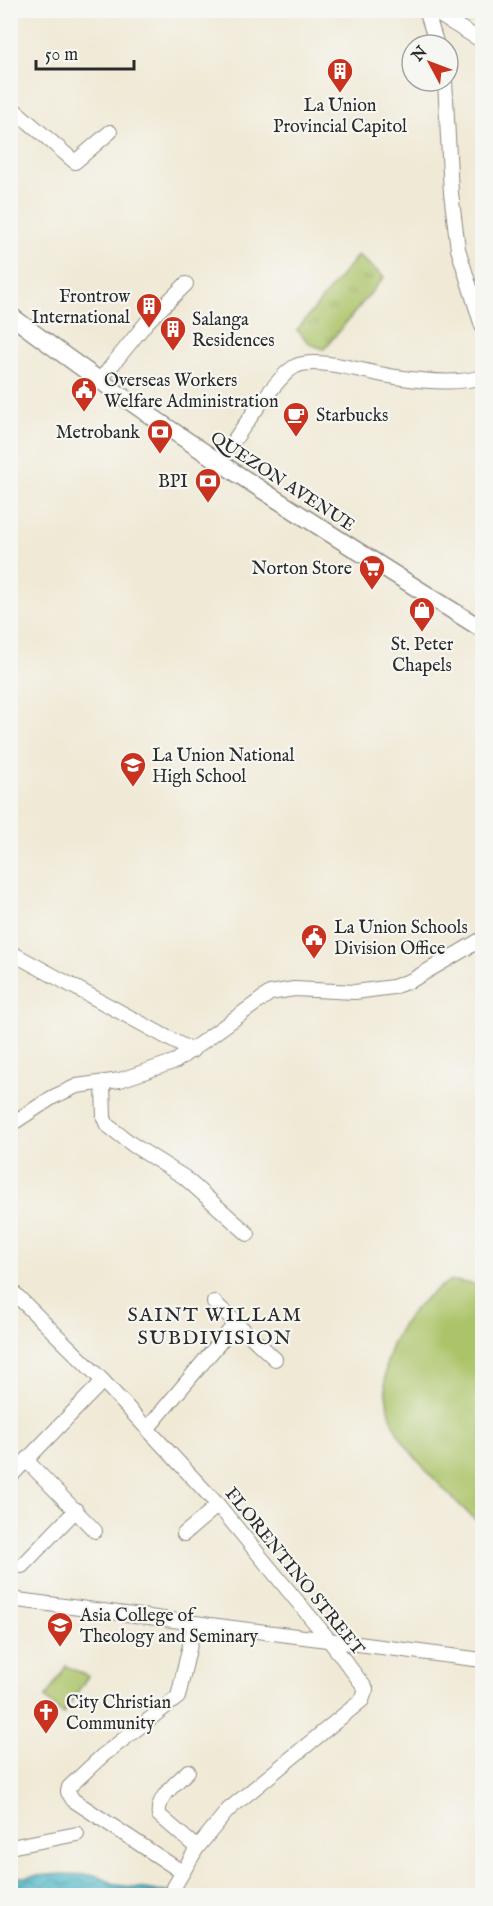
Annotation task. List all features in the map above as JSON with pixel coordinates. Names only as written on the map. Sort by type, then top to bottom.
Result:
[{"type":"main road","name":"QUEZON AVENUE","points":[[10,315],[219,463],[483,629]]},
{"type":"street","points":[[426,10],[433,33]]},
{"type":"street","points":[[431,10],[483,40]]},
{"type":"street","points":[[446,93],[451,193],[458,249],[483,326]]},
{"type":"street","points":[[10,106],[75,162],[110,132]]},
{"type":"street","points":[[99,380],[147,322],[186,284]]},
{"type":"street","points":[[219,463],[281,379],[295,366],[311,362],[397,377],[469,381],[483,377]]},
{"type":"street","points":[[10,1125],[53,1097],[77,1086],[103,1084],[152,1071],[176,1061],[270,993],[294,989],[355,992],[393,987],[412,980],[483,939]]},
{"type":"street","points":[[10,952],[192,1051]]},
{"type":"street","points":[[103,1084],[104,1118],[107,1125],[132,1146],[184,1177],[248,1234]]},
{"type":"street","name":"FLORENTINO STREET","points":[[10,1289],[103,1381],[219,1504],[364,1683],[366,1695],[313,1742],[228,1810],[197,1848],[174,1887]]},
{"type":"street","points":[[214,1302],[275,1359]]},
{"type":"street","points":[[148,1428],[236,1323]]},
{"type":"street","points":[[10,1477],[103,1381]]},
{"type":"street","points":[[27,1461],[95,1531]]},
{"type":"street","points":[[184,1534],[219,1504]]},
{"type":"street","points":[[22,1566],[76,1510]]},
{"type":"street","points":[[10,1599],[483,1660]]},
{"type":"street","points":[[182,1872],[73,1800],[68,1792],[69,1786],[102,1756],[178,1696],[195,1623]]},
{"type":"street","points":[[188,1771],[163,1798],[158,1809],[159,1815],[197,1848]]},
{"type":"street","points":[[10,1847],[78,1834]]},
{"type":"green space","points":[[358,255],[384,277],[324,349],[310,344],[297,330]]},
{"type":"green space","points":[[451,1280],[482,1286],[482,1526],[434,1479],[401,1438],[388,1404],[385,1383],[387,1362],[393,1343],[403,1325],[432,1293]]},
{"type":"green space","points":[[66,1666],[88,1676],[63,1714],[45,1698]]},
{"type":"water","points":[[61,1874],[95,1875],[117,1885],[186,1895],[11,1895],[11,1878]]},
{"type":"place","name":"La Union Provincial Capitol","points":[[340,94]]},
{"type":"place","name":"Frontrow International","points":[[149,329]]},
{"type":"place","name":"Salanga Residences","points":[[173,352]]},
{"type":"place","name":"Overseas Workers Welfare Administration","points":[[84,413]]},
{"type":"place","name":"Starbucks","points":[[296,438]]},
{"type":"place","name":"Metrobank","points":[[160,455]]},
{"type":"place","name":"BPI","points":[[208,504]]},
{"type":"place","name":"Norton Store","points":[[372,591]]},
{"type":"place","name":"St. Peter Chapels","points":[[422,633]]},
{"type":"place","name":"La Union National High School","points":[[133,788]]},
{"type":"place","name":"La Union Schools Division Office","points":[[314,960]]},
{"type":"place","name":"Asia College of Theology and Seminary","points":[[60,1648]]},
{"type":"place","name":"City Christian Community","points":[[46,1735]]},
{"type":"district","name":"SAINT WILLAM SUBDIVISION","points":[[215,1326]]}]
